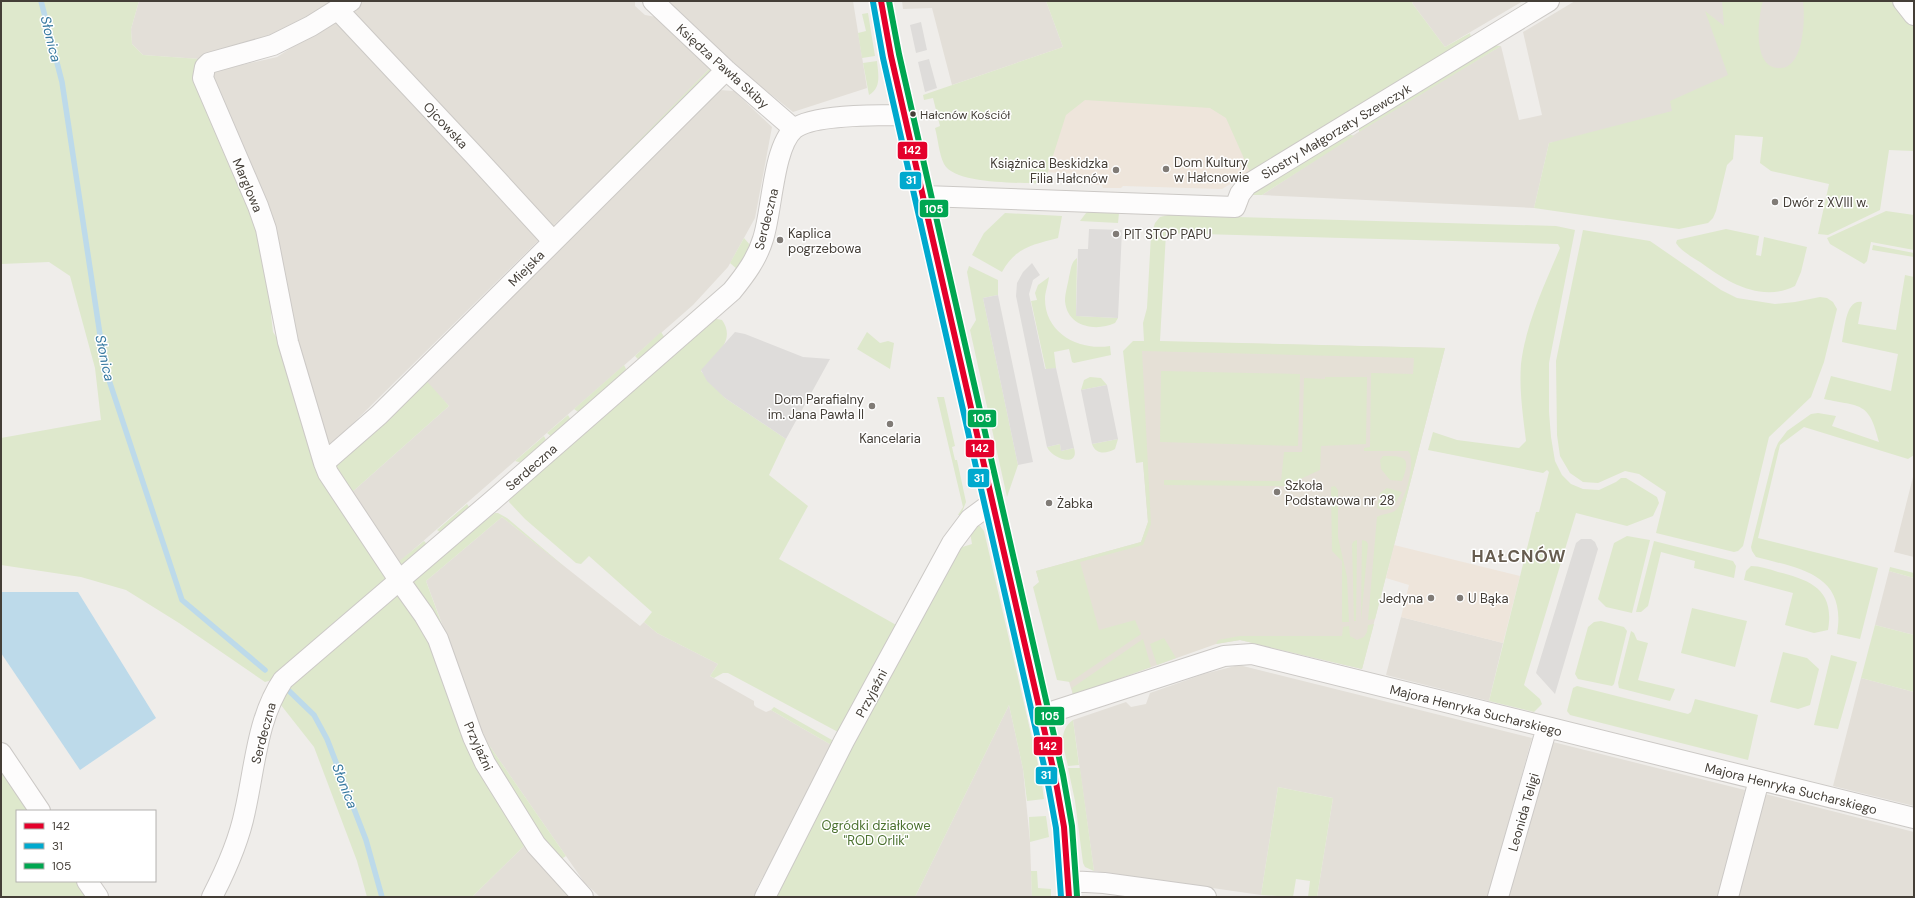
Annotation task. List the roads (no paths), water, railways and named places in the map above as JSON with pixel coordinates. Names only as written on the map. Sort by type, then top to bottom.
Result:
[{"type":"street","name":"Księdza Pawła Skiby","points":[[652,1],[726,70],[794,130]]},
{"type":"street","points":[[881,1],[905,115],[992,502],[1042,715],[1064,827],[1069,889],[1104,882],[1206,897]]},
{"type":"street","name":"Siostry Małgorzaty Szewczyk","points":[[924,196],[1235,207],[1240,194],[1246,185],[1549,1]]},
{"type":"street","points":[[1902,1],[1914,15]]},
{"type":"street","name":"Ojcowska","points":[[345,5],[475,156],[552,241]]},
{"type":"street","name":"Marglowa","points":[[345,5],[273,45],[258,51],[214,61],[205,67],[203,78],[258,206],[266,229],[288,342],[324,463],[328,473],[399,580]]},
{"type":"street","name":"Miejska","points":[[324,463],[384,410],[552,241],[726,70]]},
{"type":"street","points":[[794,130],[801,125],[835,117],[905,115]]},
{"type":"street","name":"Serdeczna","points":[[212,897],[231,857],[239,834],[245,813],[264,720],[274,693],[283,680],[298,665],[399,580],[732,291],[759,252],[764,238],[781,151],[794,130]]},
{"type":"street","name":"Przyjaźni","points":[[765,897],[844,741],[952,543],[970,518],[992,502]]},
{"type":"street","name":"Przyjaźni","points":[[399,580],[424,615],[438,639],[473,737],[485,763],[536,845],[583,897]]},
{"type":"street","name":"Majora Henryka Sucharskiego","points":[[1042,715],[1224,656],[1244,653],[1914,818]]},
{"type":"street","name":"Leonida Teligi","points":[[1498,897],[1547,727]]},
{"type":"street","points":[[1,753],[39,810]]},
{"type":"street","points":[[1728,897],[1759,780]]},
{"type":"street","points":[[88,882],[98,897]]},
{"type":"water","points":[[1,592],[78,592],[156,718],[80,770],[1,653]]},
{"type":"waterway","name":"Słonica","points":[[41,1],[62,82],[105,368],[182,600],[265,670]]},
{"type":"waterway","name":"Słonica","points":[[286,688],[314,715],[327,739],[366,840],[382,897]]},
{"type":"place","name":"Hałcnów Kościół","points":[[913,114]]},
{"type":"place","name":"Dom Kultury w Hałcnowie","points":[[1166,169]]},
{"type":"place","name":"Książnica Beskidzka Filia Hałcnów","points":[[1116,170]]},
{"type":"place","name":"Dwór z XVIII w.","points":[[1775,202]]},
{"type":"place","name":"PIT STOP PAPU","points":[[1116,234]]},
{"type":"place","name":"Kaplica pogrzebowa","points":[[780,240]]},
{"type":"place","name":"Dom Parafialny im. Jana Pawła II","points":[[872,406]]},
{"type":"place","name":"Kancelaria","points":[[890,424]]},
{"type":"place","name":"Szkoła Podstawowa nr 28","points":[[1277,492]]},
{"type":"place","name":"Żabka","points":[[1049,503]]},
{"type":"place","name":"Jedyna","points":[[1431,598]]},
{"type":"place","name":"U Bąka","points":[[1460,598]]},
{"type":"district","name":"HAŁCNÓW","points":[[1519,556]]},
{"type":"park label","name":"Ogródki działkowe \"ROD Orlik\"","points":[[876,832]]}]
